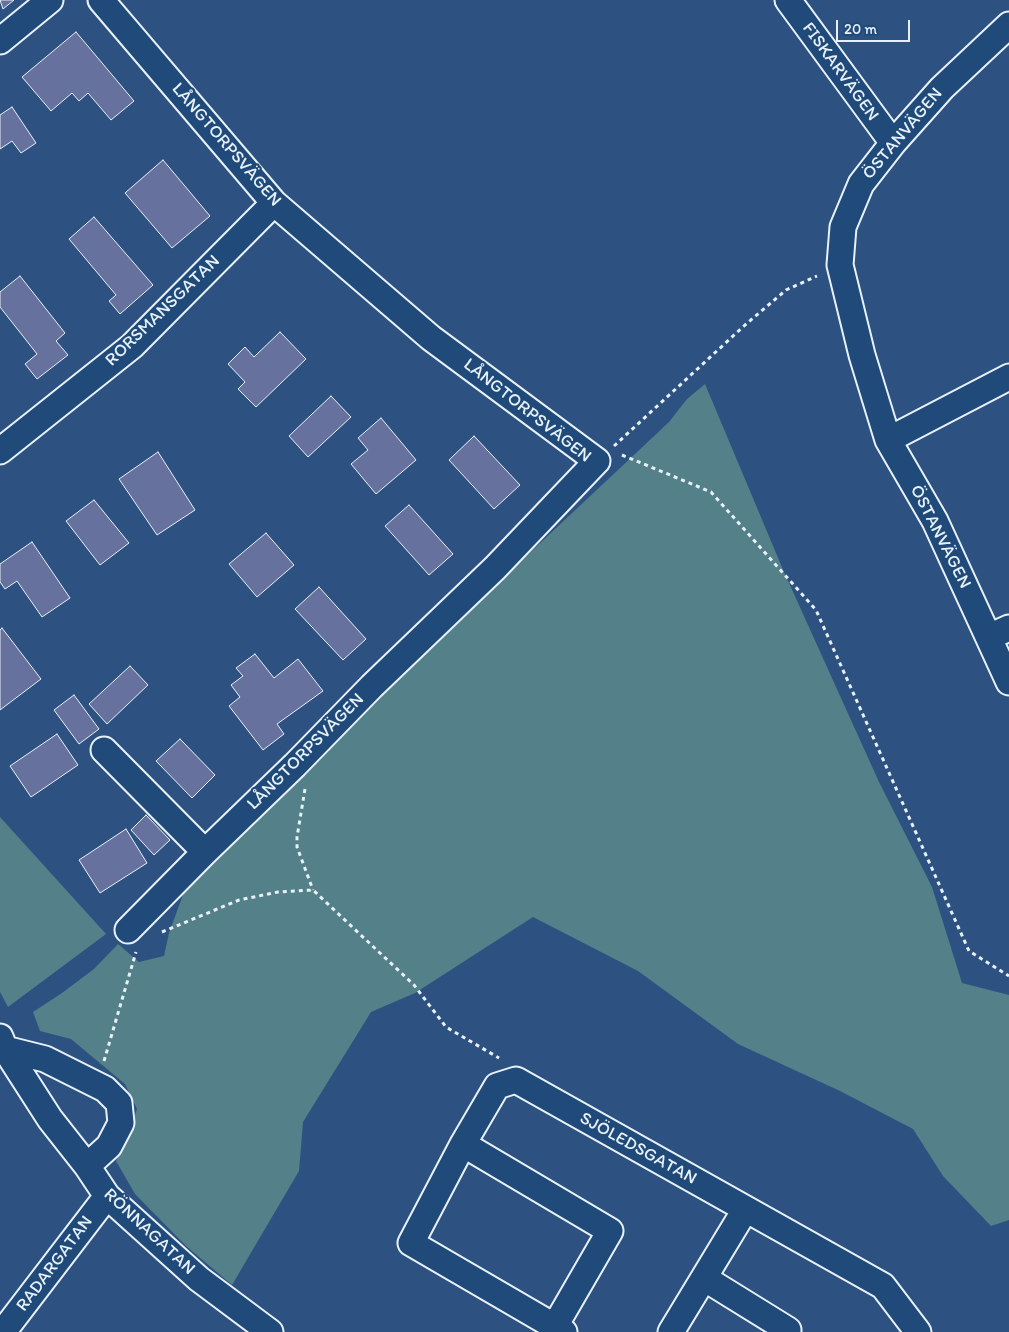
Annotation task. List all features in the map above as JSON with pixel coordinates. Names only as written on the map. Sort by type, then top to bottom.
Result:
[{"type":"street","points":[[0,41],[50,0]]},
{"type":"street","name":"LÅNGTORPSVÄGEN","points":[[101,0],[274,203],[430,338],[603,455],[495,568],[372,686],[295,766],[205,852],[132,941]]},
{"type":"street","name":"FISKARVÄGEN","points":[[788,0],[893,143]]},
{"type":"street","name":"ÖSTANVÄGEN","points":[[1009,25],[942,88],[893,143],[861,184],[843,228],[840,265],[862,355],[888,440],[999,632],[1009,682]]},
{"type":"street","name":"RORSMANSGATAN","points":[[0,451],[132,346],[274,203]]},
{"type":"street","points":[[888,440],[1009,377]]},
{"type":"street","points":[[104,750],[205,852]]},
{"type":"street","points":[[2,1043],[45,1059],[106,1088],[119,1103],[121,1123],[109,1146],[87,1166]]},
{"type":"street","name":"RÖNNAGATAN","points":[[2,1043],[50,1119],[87,1166],[106,1196],[199,1279],[270,1332]]},
{"type":"street","name":"SJÖLEDSGATAN","points":[[506,1082],[516,1080],[882,1286],[918,1332]]},
{"type":"street","points":[[463,1144],[610,1231],[559,1329],[412,1243],[463,1144],[497,1086],[506,1082]]},
{"type":"street","name":"RADARGATAN","points":[[3,1332],[106,1196]]},
{"type":"street","points":[[671,1332],[745,1210]]},
{"type":"street","points":[[704,1278],[787,1332]]},
{"type":"path","points":[[840,265],[786,290],[603,455],[711,492],[816,610],[969,951],[1009,976]]},
{"type":"path","points":[[295,766],[306,776],[297,847],[313,890],[414,985],[446,1027],[501,1060],[506,1082]]},
{"type":"path","points":[[157,934],[239,900],[278,892],[313,890]]},
{"type":"path","points":[[97,1084],[132,941]]},
{"type":"green space","points":[[705,384],[784,572],[879,782],[932,887],[962,983],[1009,995],[1009,1220],[991,1226],[943,1176],[913,1129],[840,1091],[738,1044],[638,971],[533,917],[415,993],[371,1012],[303,1122],[299,1171],[232,1285],[186,1246],[135,1194],[116,1161],[137,1109],[125,1084],[71,1039],[40,1031],[33,1012],[94,969],[118,944],[139,962],[164,956],[169,933],[184,892],[438,639],[669,422],[687,399]]},
{"type":"green space","points":[[0,817],[106,934],[8,1007],[0,992]]},
{"type":"building","points":[[0,0],[14,0],[3,9]]},
{"type":"building","points":[[76,32],[134,101],[111,120],[88,93],[79,101],[72,93],[51,111],[22,77]]},
{"type":"building","points":[[12,107],[36,143],[21,153],[12,141],[0,149],[0,115]]},
{"type":"building","points":[[163,160],[210,216],[172,248],[125,193]]},
{"type":"building","points":[[94,217],[153,285],[120,314],[109,301],[116,295],[69,239]]},
{"type":"building","points":[[20,276],[65,333],[56,341],[68,355],[37,379],[25,364],[37,354],[0,307],[0,292]]},
{"type":"building","points":[[280,332],[306,359],[256,407],[238,389],[245,382],[228,364],[245,347],[254,357]]},
{"type":"building","points":[[331,396],[351,417],[308,457],[289,436]]},
{"type":"building","points":[[381,418],[416,460],[376,494],[351,464],[368,450],[358,438]]},
{"type":"building","points":[[474,436],[520,485],[494,509],[449,460]]},
{"type":"building","points":[[158,452],[195,510],[157,535],[119,479]]},
{"type":"building","points":[[94,500],[129,543],[100,565],[66,521]]},
{"type":"building","points":[[409,505],[453,554],[429,575],[385,526]]},
{"type":"building","points":[[266,533],[294,565],[257,597],[229,564]]},
{"type":"building","points":[[32,542],[70,598],[42,617],[17,581],[5,589],[0,582],[0,564]]},
{"type":"building","points":[[319,587],[366,639],[343,660],[295,609]]},
{"type":"building","points":[[2,628],[41,679],[0,710],[0,630]]},
{"type":"building","points":[[255,654],[274,678],[298,659],[323,691],[277,724],[284,734],[263,750],[229,706],[240,697],[231,685],[243,676],[236,668]]},
{"type":"building","points":[[130,666],[148,685],[107,724],[89,704]]},
{"type":"building","points":[[74,695],[99,729],[79,744],[54,710]]},
{"type":"building","points":[[57,734],[78,765],[31,797],[10,766]]},
{"type":"building","points":[[180,739],[215,775],[192,798],[156,761]]},
{"type":"building","points":[[146,815],[170,840],[154,855],[131,830]]},
{"type":"building","points":[[126,829],[147,863],[100,893],[79,860]]}]
